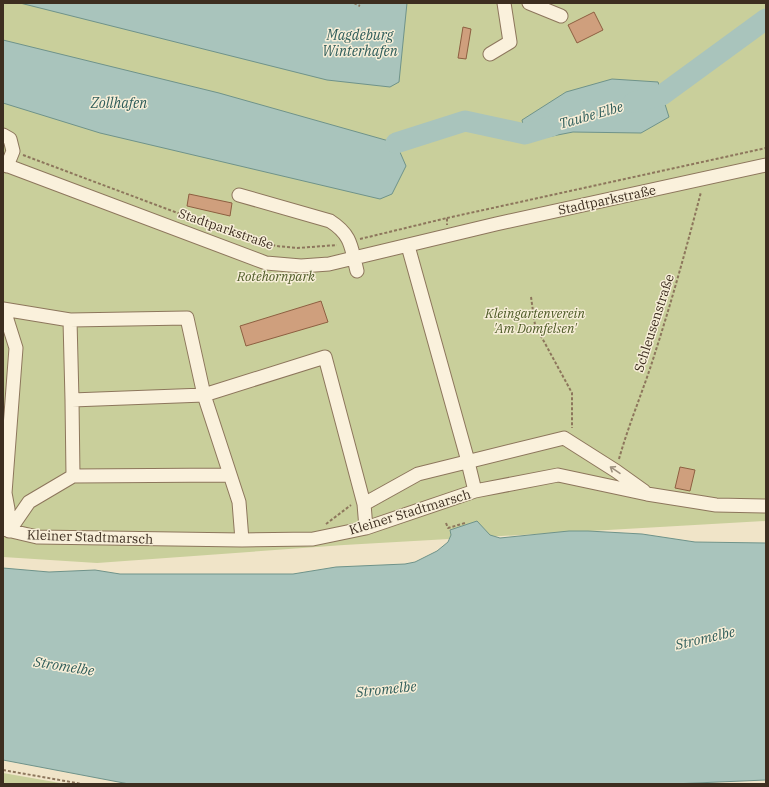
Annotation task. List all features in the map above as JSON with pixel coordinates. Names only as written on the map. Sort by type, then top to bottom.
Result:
[{"type":"street","points":[[490,54],[510,42],[504,3]]},
{"type":"street","points":[[529,3],[561,16]]},
{"type":"street","points":[[3,135],[10,138],[13,151],[5,165]]},
{"type":"street","name":"Stadtparkstraße","points":[[5,165],[266,263],[301,266],[329,264],[766,165]]},
{"type":"street","points":[[239,195],[330,221],[343,229],[350,242],[357,271]]},
{"type":"street","points":[[408,246],[475,491]]},
{"type":"street","points":[[6,530],[8,509],[4,493],[16,348],[3,310],[32,313],[70,320],[187,318],[204,395],[239,502],[242,540]]},
{"type":"street","points":[[70,320],[72,476]]},
{"type":"street","points":[[72,400],[204,395],[325,357],[364,504],[366,528]]},
{"type":"street","points":[[364,504],[418,474],[564,438],[616,470],[647,494]]},
{"type":"street","points":[[6,530],[29,502],[72,476],[230,475]]},
{"type":"street","name":"Kleiner Stadtmarsch","points":[[6,530],[37,537],[242,540],[313,539],[366,528],[475,491],[558,475],[647,494],[716,504],[766,506]]},
{"type":"path","points":[[354,3],[360,6]]},
{"type":"path","name":"Stadtparkstraße","points":[[18,153],[192,218],[276,246],[297,248],[328,246],[350,242],[446,218],[766,148]]},
{"type":"path","name":"Schleusenstraße","points":[[616,470],[626,432],[655,354],[676,285],[704,179]]},
{"type":"path","points":[[446,218],[448,236]]},
{"type":"path","points":[[531,297],[535,325],[572,393],[572,444]]},
{"type":"path","points":[[446,523],[448,528],[465,523]]},
{"type":"path","points":[[3,770],[82,784]]},
{"type":"green space","name":"Rotehornpark","points":[[3,3],[766,3],[766,521],[344,545],[97,563],[3,557]]},
{"type":"green space","points":[[3,773],[66,784],[3,784]]},
{"type":"water","name":"Magdeburg Winterhafen","points":[[20,3],[407,3],[399,82],[390,87],[327,80]]},
{"type":"water","name":"Zollhafen","points":[[3,40],[219,93],[396,143],[406,166],[392,194],[380,199],[100,133],[3,103]]},
{"type":"water","points":[[612,79],[658,82],[669,117],[641,133],[573,132],[537,139],[525,134],[522,120],[566,92]]},
{"type":"water","name":"Stromelbe","points":[[477,521],[490,535],[500,538],[569,531],[588,531],[642,534],[695,542],[766,543],[766,780],[672,784],[129,784],[3,760],[3,568],[49,572],[95,570],[120,574],[293,574],[336,567],[405,564],[415,562],[437,551],[448,542],[451,535],[450,530]]},
{"type":"building","points":[[594,12],[603,30],[577,43],[568,25]]},
{"type":"building","points":[[463,27],[471,29],[466,59],[458,58]]},
{"type":"building","points":[[189,194],[232,203],[230,216],[187,206]]},
{"type":"building","points":[[321,301],[328,322],[246,346],[240,326]]},
{"type":"building","points":[[680,467],[695,470],[690,491],[675,488]]},
{"type":"waterway","name":"Taube Elbe","points":[[634,102],[662,95],[766,19]]},
{"type":"waterway","name":"Taube Elbe","points":[[396,143],[465,121],[525,134],[552,126]]},
{"type":"park label","name":"Kleingartenverein 'Am Domfelsen'","points":[[535,320]]}]
